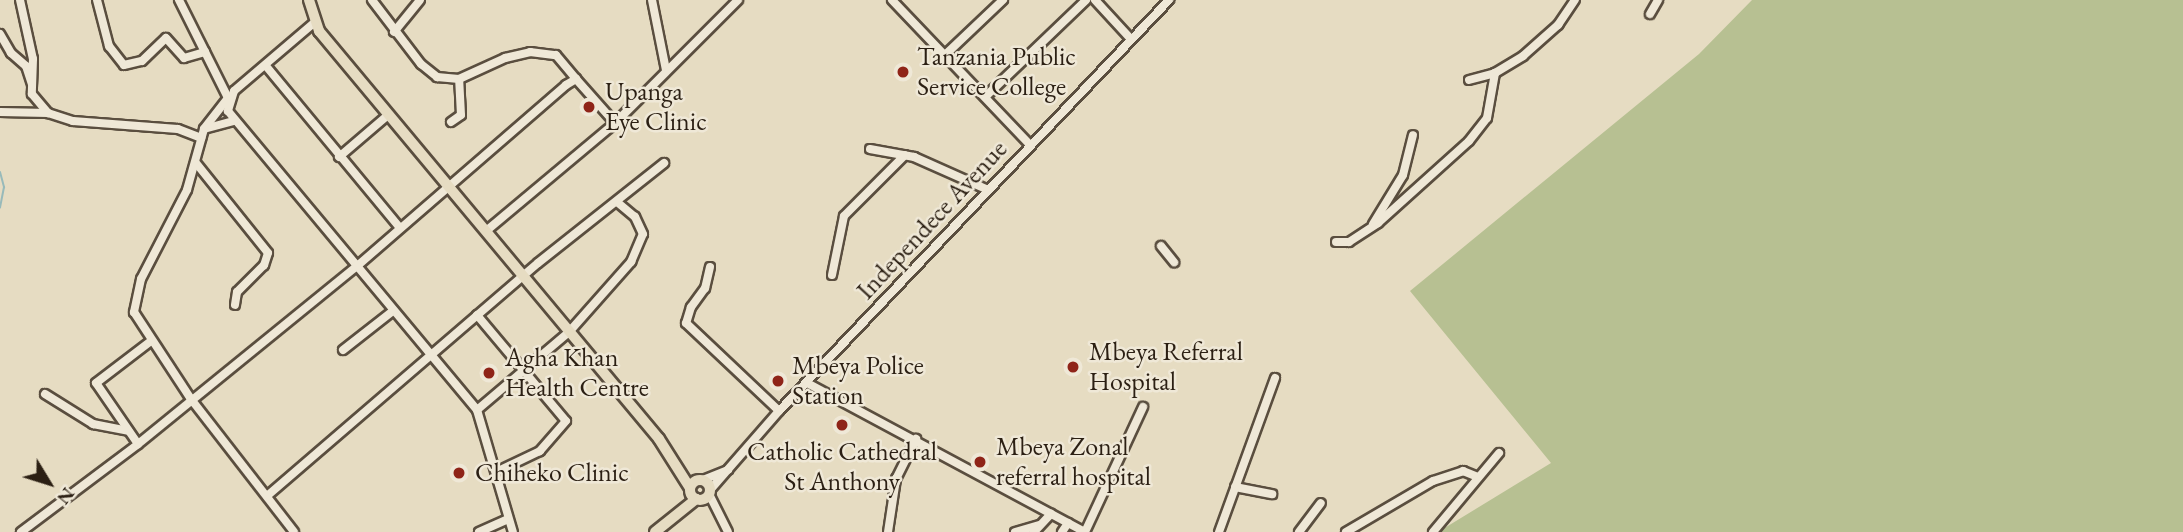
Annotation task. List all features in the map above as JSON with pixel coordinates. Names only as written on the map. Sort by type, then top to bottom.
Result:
[{"type":"main road","points":[[309,0],[315,22],[700,494]]},
{"type":"main road","points":[[676,464],[701,480]]},
{"type":"main road","points":[[700,494],[701,480]]},
{"type":"main road","points":[[700,494],[701,480]]},
{"type":"main road","points":[[655,532],[676,511],[700,494]]},
{"type":"street","points":[[20,0],[33,60],[34,99],[48,113]]},
{"type":"street","points":[[97,0],[109,46],[122,64],[142,61],[166,37],[184,58],[205,52]]},
{"type":"street","points":[[180,0],[228,99],[234,121],[393,311],[434,353],[477,410],[513,532]]},
{"type":"street","points":[[372,0],[394,32],[438,77],[459,79],[505,58],[530,52],[556,55],[615,123]]},
{"type":"street","points":[[394,32],[420,0]]},
{"type":"street","points":[[652,0],[666,70]]},
{"type":"street","points":[[486,231],[615,123],[738,0]]},
{"type":"street","points":[[892,0],[1030,145]]},
{"type":"street","points":[[945,55],[1003,0]]},
{"type":"street","points":[[985,97],[1086,0]]},
{"type":"street","points":[[1095,0],[1130,38]]},
{"type":"street","name":"Independece Avenue","points":[[700,494],[728,470],[779,411],[809,384],[1130,38],[1169,0]]},
{"type":"street","points":[[1469,80],[1496,74],[1551,32],[1574,0]]},
{"type":"street","points":[[1650,14],[1658,0]]},
{"type":"street","points":[[293,532],[191,399],[134,312],[137,289],[196,163],[204,129],[228,99],[315,22]]},
{"type":"street","points":[[0,34],[11,53],[26,66],[32,84]]},
{"type":"street","points":[[266,66],[399,227]]},
{"type":"street","points":[[1336,242],[1349,242],[1412,195],[1481,126],[1491,107],[1496,74]]},
{"type":"street","points":[[451,122],[461,116],[459,79]]},
{"type":"street","points":[[21,532],[138,444],[356,267],[399,227],[576,79]]},
{"type":"street","points":[[0,112],[48,113],[74,121],[178,129],[201,138]]},
{"type":"street","points":[[340,157],[388,114]]},
{"type":"street","points":[[204,129],[234,121]]},
{"type":"street","points":[[1369,229],[1403,175],[1413,135]]},
{"type":"street","points":[[870,149],[905,155],[988,190]]},
{"type":"street","points":[[832,275],[844,216],[905,155]]},
{"type":"street","points":[[196,163],[268,253],[264,265],[237,292],[235,305]]},
{"type":"street","points":[[267,496],[524,275],[664,163]]},
{"type":"street","points":[[477,410],[569,332],[631,262],[643,241],[635,217],[617,202]]},
{"type":"street","points":[[1161,246],[1174,262]]},
{"type":"street","points":[[710,267],[705,288],[691,307],[686,323],[779,411]]},
{"type":"street","points":[[343,350],[393,311]]},
{"type":"street","points":[[477,315],[563,416],[565,426],[540,451],[496,472]]},
{"type":"street","points":[[138,444],[96,383],[151,341]]},
{"type":"street","points":[[1219,532],[1275,378]]},
{"type":"street","points":[[809,384],[1085,532],[1143,407]]},
{"type":"street","points":[[46,394],[93,425],[128,430]]},
{"type":"street","points":[[888,532],[896,479],[916,439]]},
{"type":"street","points":[[1433,532],[1499,453]]},
{"type":"street","points":[[701,480],[728,470]]},
{"type":"street","points":[[1346,532],[1433,481],[1463,471],[1478,477]]},
{"type":"street","points":[[1235,487],[1272,494]]},
{"type":"street","points":[[700,494],[719,511],[728,532]]},
{"type":"street","points":[[1299,532],[1321,503]]},
{"type":"street","points":[[1015,532],[1036,528],[1051,514]]},
{"type":"street","points":[[479,532],[509,519]]},
{"type":"street","points":[[1062,532],[1068,523]]},
{"type":"green space","points":[[1752,0],[2183,0],[2183,532],[1438,532],[1551,463],[1410,291],[1699,54]]},
{"type":"waterway","points":[[0,172],[4,187],[0,208]]},
{"type":"place","name":"Tanzania Public Service College","points":[[903,72]]},
{"type":"place","name":"Upanga Eye Clinic","points":[[589,107]]},
{"type":"place","name":"Mbeya Referral Hospital","points":[[1073,367]]},
{"type":"place","name":"Agha Khan Health Centre","points":[[489,373]]},
{"type":"place","name":"Mbeya Police Station","points":[[778,381]]},
{"type":"place","name":"Catholic Cathedral St Anthony","points":[[842,425]]},
{"type":"place","name":"Mbeya Zonal referral hospital","points":[[980,462]]},
{"type":"place","name":"Chiheko Clinic","points":[[459,473]]}]
